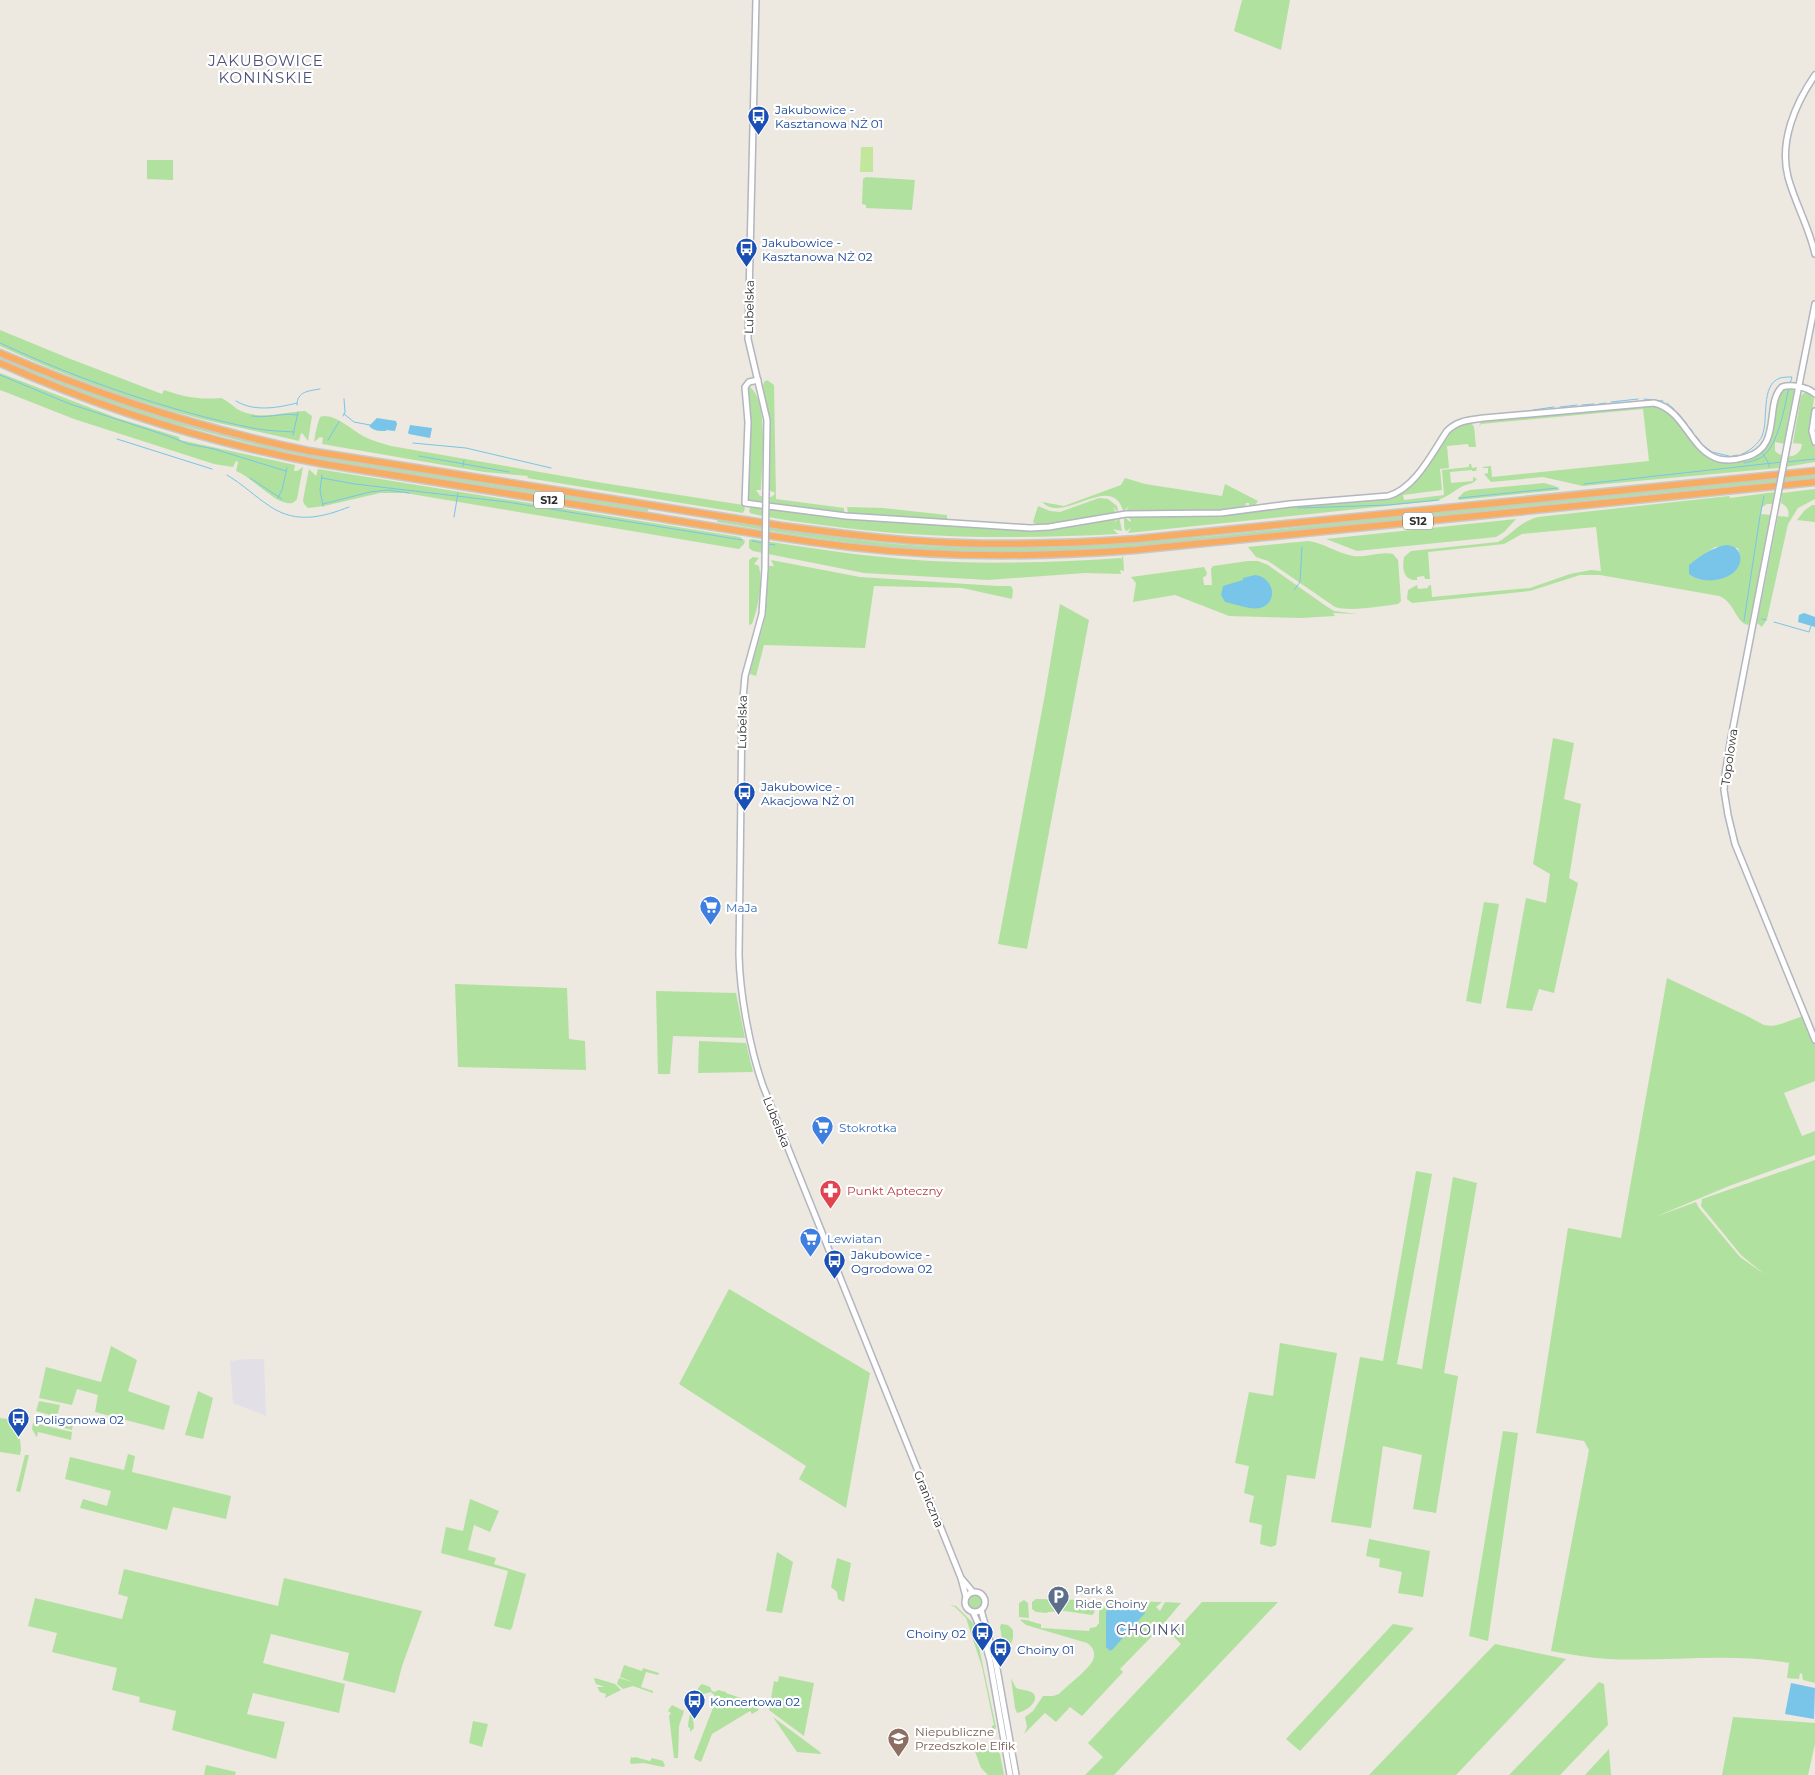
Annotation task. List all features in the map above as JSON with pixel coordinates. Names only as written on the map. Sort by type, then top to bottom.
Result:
[{"type":"highway","name":"S12","points":[[0,353],[64,380],[149,409],[261,441],[326,454],[746,520],[859,536],[952,543],[1031,544],[1136,539],[1815,471]]},
{"type":"highway","name":"S12","points":[[0,364],[83,397],[156,422],[258,450],[324,464],[747,532],[853,547],[964,556],[1114,552],[1815,482]]},
{"type":"street","name":"Lubelska","points":[[756,0],[748,339],[767,420],[765,569],[762,614],[746,669],[742,696],[739,951],[742,992],[755,1059],[763,1086],[897,1421]]},
{"type":"street","points":[[1815,76],[1794,116],[1787,139],[1785,160],[1788,178],[1815,254]]},
{"type":"street","points":[[1799,388],[1815,304]]},
{"type":"street","points":[[758,380],[747,384],[744,390],[748,422],[745,503],[846,516],[1030,528],[1049,528],[1126,514],[1222,513],[1290,504],[1388,496],[1396,494],[1409,485],[1447,431],[1459,422],[1484,418],[1656,403],[1669,409],[1709,454],[1722,459],[1742,458],[1757,452],[1767,440],[1780,388],[1786,385],[1812,391],[1815,394]]},
{"type":"street","name":"Topolowa","points":[[1799,388],[1724,775],[1724,790],[1729,820],[1738,853],[1815,1040]]},
{"type":"street","points":[[1815,411],[1812,431],[1815,442]]},
{"type":"street","name":"Graniczna","points":[[897,1421],[961,1578],[966,1597]]},
{"type":"street","name":"Graniczna","points":[[961,1578],[973,1592]]},
{"type":"street","points":[[973,1592],[980,1593],[984,1598],[985,1604],[981,1610],[973,1612],[968,1610],[965,1605],[966,1597],[973,1592]]},
{"type":"street","points":[[981,1610],[996,1663],[1016,1775]]},
{"type":"street","points":[[973,1612],[982,1632],[990,1660],[1010,1775]]},
{"type":"shaded area","points":[[264,1359],[266,1416],[233,1403],[230,1361]]},
{"type":"green space","points":[[1242,0],[1290,0],[1281,50],[1234,31]]},
{"type":"green space","points":[[861,147],[873,147],[873,172],[860,172]]},
{"type":"green space","points":[[147,160],[173,160],[173,180],[147,179]]},
{"type":"green space","points":[[866,177],[915,180],[912,210],[866,208],[866,205],[862,204],[863,179]]},
{"type":"green space","points":[[0,330],[162,394],[164,390],[206,399],[221,398],[241,411],[257,415],[305,411],[312,416],[308,441],[301,433],[299,441],[226,425],[176,412],[99,387],[49,368],[0,346]]},
{"type":"green space","points":[[0,356],[99,395],[166,417],[234,436],[268,444],[648,508],[648,512],[325,460],[267,448],[168,422],[88,396],[0,360]]},
{"type":"green space","points":[[0,373],[117,418],[179,437],[180,440],[295,465],[294,471],[303,467],[297,499],[290,503],[275,498],[249,478],[236,471],[238,462],[236,461],[233,467],[214,464],[74,419],[0,390]]},
{"type":"green space","points":[[767,380],[774,385],[776,499],[844,508],[844,513],[749,500],[751,420],[748,389],[750,387],[756,395],[760,406],[763,434],[761,490],[756,490],[760,496],[771,497],[775,494],[770,491],[770,425],[763,386]]},
{"type":"green space","points":[[1784,388],[1791,388],[1794,391],[1795,397],[1785,444],[1775,442],[1775,451],[1783,456],[1792,456],[1801,449],[1802,444],[1793,443],[1801,396],[1805,392],[1809,393],[1814,399],[1809,432],[1815,447],[1815,462],[1779,468],[1583,486],[1543,477],[1491,482],[1484,474],[1488,473],[1488,468],[1483,467],[1491,466],[1492,477],[1649,461],[1643,409],[1481,424],[1479,427],[1481,421],[1645,404],[1660,409],[1672,417],[1709,458],[1722,462],[1738,462],[1750,458],[1766,445],[1773,426],[1780,393]]},
{"type":"green space","points":[[320,417],[334,418],[365,437],[391,446],[743,505],[745,509],[743,513],[527,478],[528,476],[484,472],[322,444],[323,438],[320,437],[314,442]]},
{"type":"green space","points":[[1471,422],[1474,427],[1476,447],[1469,447],[1468,444],[1447,446],[1449,468],[1440,469],[1442,490],[1403,495],[1404,500],[1444,495],[1442,470],[1469,467],[1469,464],[1471,464],[1472,468],[1477,467],[1476,471],[1450,472],[1451,483],[1473,481],[1473,477],[1477,479],[1434,501],[1128,533],[1131,527],[1127,531],[1125,530],[1123,510],[1117,500],[1108,496],[1097,497],[1062,508],[1051,507],[1042,502],[1064,506],[1121,485],[1125,478],[1145,484],[1222,496],[1225,484],[1258,501],[1255,505],[1246,503],[1245,508],[1217,511],[1126,511],[1129,506],[1125,510],[1126,518],[1130,522],[1131,520],[1126,516],[1230,514],[1287,506],[1387,497],[1402,493],[1414,482],[1449,432],[1460,424]]},
{"type":"green space","points":[[309,469],[316,476],[318,469],[740,537],[745,541],[739,549],[405,493],[380,493],[308,508],[303,500]]},
{"type":"green space","points":[[1815,474],[1815,478],[1268,534],[1054,551],[948,551],[890,547],[803,536],[717,522],[718,519],[833,537],[920,546],[1055,547],[1215,536]]},
{"type":"green space","points":[[1544,483],[1555,486],[1560,490],[1459,500],[1458,498],[1464,492],[1470,490]]},
{"type":"green space","points":[[1815,489],[1815,499],[1798,508],[1788,524],[1767,619],[1762,627],[1757,623],[1778,516],[1788,517],[1789,515],[1785,506],[1781,503],[1782,493]]},
{"type":"green space","points":[[1775,492],[1773,504],[1767,504],[1762,507],[1761,514],[1771,515],[1751,621],[1748,625],[1740,620],[1728,603],[1719,596],[1600,575],[1580,575],[1530,591],[1412,603],[1407,599],[1408,590],[1417,585],[1418,589],[1428,588],[1431,585],[1432,597],[1530,588],[1570,574],[1591,570],[1601,571],[1596,527],[1522,534],[1504,544],[1428,552],[1430,579],[1425,579],[1424,576],[1417,577],[1417,580],[1412,580],[1406,576],[1403,565],[1404,557],[1411,551],[1498,542],[1521,525],[1538,517],[1729,496],[1730,498]],"holes":[[[1715,547],[1738,548],[1740,556],[1721,579],[1700,579],[1689,574],[1689,566]]]},
{"type":"green space","points":[[1099,498],[1108,499],[1117,506],[1122,531],[1113,529],[1118,534],[970,537],[896,533],[786,520],[750,513],[749,510],[754,506],[824,517],[1027,531],[1049,530],[1117,518],[1114,523],[1118,519],[1117,511],[1113,507],[1116,513],[1038,526],[1033,522],[1038,506],[1050,511],[1060,512]]},
{"type":"green space","points":[[1815,505],[1815,522],[1797,520],[1804,511]]},
{"type":"green space","points":[[847,507],[883,508],[947,515],[947,519],[946,521],[848,513]]},
{"type":"green space","points":[[1516,519],[1504,532],[1496,537],[1357,551],[1326,539]]},
{"type":"green space","points":[[749,540],[865,555],[957,562],[1039,562],[1121,558],[1121,560],[1123,555],[1124,571],[1120,570],[1121,574],[1085,573],[988,580],[864,573],[753,551],[749,548]]},
{"type":"green space","points":[[1308,541],[1353,556],[1393,554],[1398,560],[1401,601],[1398,604],[1366,608],[1349,609],[1335,607],[1268,561],[1256,557],[1248,547]]},
{"type":"green space","points":[[753,557],[759,558],[754,564],[759,566],[760,588],[754,618],[752,624],[749,625],[749,560]]},
{"type":"green space","points":[[771,560],[860,577],[1011,586],[1013,590],[1012,599],[962,588],[874,586],[865,648],[764,645],[756,676],[750,674],[750,672],[764,622],[769,566],[774,566]]},
{"type":"green space","points":[[1258,561],[1268,565],[1334,611],[1358,614],[1333,613],[1335,616],[1301,618],[1229,616],[1175,595],[1133,602],[1136,583],[1131,577],[1204,567],[1207,573],[1203,577],[1204,585],[1212,585],[1211,569],[1213,566]]},
{"type":"green space","points":[[1060,604],[1089,620],[1027,949],[998,944]]},
{"type":"green space","points":[[1553,738],[1574,743],[1564,799],[1581,804],[1569,878],[1578,883],[1554,993],[1539,989],[1532,1011],[1506,1008],[1526,898],[1546,903],[1550,874],[1533,864]]},
{"type":"green space","points":[[1484,902],[1499,904],[1481,1004],[1466,1001]]},
{"type":"green space","points":[[1667,978],[1764,1025],[1781,1024],[1803,1016],[1815,1045],[1815,1081],[1784,1093],[1802,1136],[1815,1131],[1815,1155],[1729,1186],[1655,1217],[1696,1202],[1740,1257],[1764,1274],[1741,1255],[1701,1206],[1702,1199],[1815,1160],[1815,1683],[1803,1680],[1800,1673],[1799,1679],[1787,1678],[1789,1663],[1766,1660],[1721,1658],[1631,1660],[1587,1657],[1551,1651],[1589,1450],[1584,1441],[1536,1433],[1568,1228],[1621,1238]]},
{"type":"green space","points":[[455,984],[567,988],[569,1039],[585,1041],[586,1070],[458,1067]]},
{"type":"green space","points":[[656,991],[736,993],[745,1038],[673,1036],[670,1074],[658,1074]]},
{"type":"green space","points":[[699,1041],[746,1043],[753,1072],[698,1073]]},
{"type":"green space","points":[[1416,1171],[1432,1174],[1397,1364],[1422,1369],[1453,1177],[1477,1183],[1444,1373],[1458,1376],[1436,1513],[1413,1509],[1422,1455],[1383,1446],[1371,1528],[1331,1522],[1360,1357],[1383,1361]]},
{"type":"green space","points":[[729,1289],[870,1373],[846,1508],[799,1479],[806,1466],[679,1384]]},
{"type":"green space","points":[[1280,1343],[1337,1353],[1315,1479],[1287,1475],[1276,1545],[1271,1547],[1260,1544],[1262,1525],[1249,1522],[1254,1496],[1244,1493],[1249,1466],[1235,1463],[1249,1392],[1273,1396]]},
{"type":"green space","points":[[111,1346],[137,1360],[128,1391],[170,1406],[164,1430],[95,1412],[98,1395],[77,1389],[72,1405],[39,1398],[46,1367],[101,1382]]},
{"type":"green space","points":[[198,1391],[213,1398],[203,1439],[185,1435]]},
{"type":"green space","points":[[39,1401],[60,1405],[57,1417],[36,1411]]},
{"type":"green space","points":[[21,1414],[30,1416],[26,1427],[17,1431],[18,1439],[20,1439],[20,1455],[0,1452],[0,1418],[19,1421]]},
{"type":"green space","points":[[36,1415],[73,1424],[72,1430],[35,1421]]},
{"type":"green space","points":[[33,1423],[72,1432],[71,1440],[38,1432],[37,1437],[32,1429]]},
{"type":"green space","points":[[1503,1431],[1518,1433],[1488,1641],[1469,1636]]},
{"type":"green space","points":[[128,1454],[135,1456],[132,1472],[231,1496],[226,1519],[173,1507],[167,1530],[80,1508],[83,1499],[107,1506],[111,1491],[65,1479],[70,1457],[124,1470]]},
{"type":"green space","points":[[25,1455],[29,1455],[20,1492],[16,1491]]},
{"type":"green space","points":[[470,1499],[499,1511],[490,1532],[474,1525],[468,1550],[496,1558],[494,1564],[526,1574],[510,1630],[494,1626],[508,1571],[441,1553],[446,1527],[463,1531]]},
{"type":"green space","points":[[1369,1539],[1430,1551],[1423,1597],[1398,1593],[1402,1572],[1379,1567],[1380,1559],[1366,1556]]},
{"type":"green space","points":[[777,1552],[793,1562],[782,1613],[766,1611]]},
{"type":"green space","points":[[837,1558],[851,1563],[844,1602],[838,1599],[837,1592],[831,1587]]},
{"type":"green space","points":[[124,1569],[278,1606],[284,1578],[422,1611],[402,1666],[395,1693],[343,1680],[349,1653],[271,1634],[263,1663],[345,1684],[339,1713],[253,1693],[247,1714],[285,1722],[276,1759],[172,1730],[176,1711],[139,1702],[140,1697],[112,1690],[117,1668],[52,1652],[57,1633],[28,1626],[35,1598],[122,1619],[128,1597],[118,1594]]},
{"type":"green space","points":[[972,1595],[978,1595],[982,1602],[978,1609],[972,1609],[968,1605],[968,1599]]},
{"type":"green space","points":[[1036,1599],[1092,1600],[1096,1605],[1092,1615],[1065,1611],[1036,1612],[1032,1609],[1032,1602]]},
{"type":"green space","points":[[1024,1600],[1028,1603],[1029,1618],[1019,1617],[1019,1603]]},
{"type":"green space","points":[[1104,1601],[1162,1602],[1156,1607],[1160,1611],[1165,1602],[1181,1603],[1159,1629],[1152,1623],[1149,1626],[1156,1632],[1120,1669],[1123,1672],[1082,1716],[1070,1707],[1056,1722],[1045,1713],[1024,1734],[1027,1727],[1025,1717],[1033,1711],[1043,1696],[1059,1694],[1087,1668],[1093,1660],[1094,1653],[1087,1643],[1026,1625],[1020,1620],[1041,1624],[1041,1628],[1089,1631],[1090,1628],[1096,1627],[1099,1623],[1099,1608],[1104,1604]]},
{"type":"green space","points":[[1202,1602],[1278,1602],[1114,1775],[1085,1775],[1103,1757],[1088,1743],[1181,1644],[1172,1635]]},
{"type":"green space","points":[[950,1605],[956,1606],[974,1624],[996,1727],[992,1737],[983,1737],[991,1735],[992,1726],[994,1725],[982,1667],[966,1618],[955,1607]]},
{"type":"green space","points":[[1001,1624],[1008,1625],[1013,1630],[1013,1638],[1009,1650],[1004,1650]]},
{"type":"green space","points":[[1393,1624],[1414,1628],[1300,1751],[1286,1739]]},
{"type":"green space","points":[[1495,1644],[1566,1659],[1456,1775],[1369,1775]]},
{"type":"green space","points":[[624,1665],[642,1671],[643,1668],[659,1673],[658,1675],[646,1672],[641,1687],[653,1691],[653,1693],[633,1686],[623,1689],[617,1684],[619,1678],[633,1682],[620,1677]]},
{"type":"green space","points":[[779,1676],[814,1683],[804,1736],[769,1710],[774,1681],[778,1682]]},
{"type":"green space","points":[[595,1678],[615,1684],[621,1690],[605,1698],[606,1694],[600,1692],[597,1687],[605,1687],[596,1684]]},
{"type":"green space","points":[[1011,1678],[1016,1688],[1031,1692],[1035,1696],[1031,1706],[1017,1713],[1015,1708]]},
{"type":"green space","points":[[1599,1682],[1604,1684],[1608,1725],[1560,1775],[1509,1775]]},
{"type":"green space","points":[[702,1684],[710,1687],[712,1691],[726,1692],[744,1699],[759,1710],[752,1714],[750,1711],[712,1734],[701,1762],[694,1757],[716,1700],[711,1692],[703,1694],[693,1718],[694,1728],[690,1732],[688,1727],[692,1704]]},
{"type":"green space","points":[[672,1705],[684,1711],[679,1726],[678,1758],[674,1758],[669,1716],[671,1713],[668,1711]]},
{"type":"green space","points":[[773,1717],[820,1752],[821,1754],[797,1752]]},
{"type":"green space","points":[[1733,1717],[1815,1723],[1815,1744],[1808,1775],[1722,1775]]},
{"type":"green space","points":[[473,1721],[488,1724],[482,1747],[469,1743]]},
{"type":"green space","points":[[972,1743],[992,1745],[1000,1754],[1004,1775],[988,1775],[981,1768]]},
{"type":"green space","points":[[1609,1749],[1611,1775],[1585,1775]]},
{"type":"green space","points":[[631,1757],[650,1761],[652,1758],[663,1761],[665,1766],[644,1763],[631,1764]]},
{"type":"green space","points":[[206,1765],[236,1772],[235,1775],[204,1775]]},
{"type":"water","points":[[377,418],[396,421],[395,431],[379,431],[371,428],[369,426]]},
{"type":"water","points":[[410,425],[432,428],[430,438],[409,434]]},
{"type":"water","points":[[1726,545],[1735,548],[1740,554],[1739,566],[1732,574],[1720,579],[1706,580],[1689,574],[1689,565],[1711,550]]},
{"type":"water","points":[[1255,575],[1266,580],[1272,590],[1270,601],[1266,605],[1260,608],[1252,608],[1225,602],[1221,595],[1223,586]]},
{"type":"water","points":[[1804,613],[1815,617],[1815,627],[1798,622],[1799,615]]},
{"type":"water","points":[[1109,1608],[1144,1610],[1145,1613],[1110,1651],[1106,1647],[1106,1612]]},
{"type":"water","points":[[1791,1683],[1815,1688],[1814,1719],[1785,1714]]},
{"type":"waterway","points":[[0,343],[60,369],[124,393],[188,413],[252,428],[294,432]]},
{"type":"waterway","points":[[0,375],[70,404],[188,444],[214,449],[286,471]]},
{"type":"waterway","points":[[1742,454],[1754,447],[1762,436],[1767,395],[1774,382],[1780,378],[1792,377],[1790,384]]},
{"type":"waterway","points":[[1744,463],[1762,457],[1773,444],[1780,425],[1789,388]]},
{"type":"waterway","points":[[297,405],[301,394],[320,389]]},
{"type":"waterway","points":[[343,416],[345,412],[344,399]]},
{"type":"waterway","points":[[1611,402],[1638,399]]},
{"type":"waterway","points":[[1644,399],[1663,401]]},
{"type":"waterway","points":[[236,401],[258,408],[297,403]]},
{"type":"waterway","points":[[1599,404],[1606,403]]},
{"type":"waterway","points":[[1667,403],[1674,409]]},
{"type":"waterway","points":[[1582,405],[1594,404]]},
{"type":"waterway","points":[[1560,407],[1577,405]]},
{"type":"waterway","points":[[1533,410],[1554,407]]},
{"type":"waterway","points":[[293,435],[298,412]]},
{"type":"waterway","points":[[1678,413],[1687,424]]},
{"type":"waterway","points":[[344,414],[354,422],[370,425]]},
{"type":"waterway","points":[[252,416],[297,415]]},
{"type":"waterway","points":[[328,440],[339,422]]},
{"type":"waterway","points":[[1690,428],[1693,432]]},
{"type":"waterway","points":[[1696,436],[1700,441]]},
{"type":"waterway","points":[[117,439],[212,469]]},
{"type":"waterway","points":[[413,443],[466,448],[551,468]]},
{"type":"waterway","points":[[1703,445],[1712,452],[1729,456]]},
{"type":"waterway","points":[[1763,454],[1769,467]]},
{"type":"waterway","points":[[1733,456],[1737,455]]},
{"type":"waterway","points":[[419,456],[509,472]]},
{"type":"waterway","points":[[1786,462],[1815,459]]},
{"type":"waterway","points":[[463,466],[464,460]]},
{"type":"waterway","points":[[1584,484],[1782,462]]},
{"type":"waterway","points":[[278,498],[282,490],[287,468]]},
{"type":"waterway","points":[[227,475],[271,507],[290,516],[320,516],[349,507]]},
{"type":"waterway","points":[[322,475],[320,490],[323,506]]},
{"type":"waterway","points":[[250,478],[282,499]]},
{"type":"waterway","points":[[322,478],[355,484],[507,502],[742,540]]},
{"type":"waterway","points":[[1459,498],[1558,488]]},
{"type":"waterway","points":[[323,504],[370,492],[388,490],[409,493]]},
{"type":"waterway","points":[[454,517],[458,493]]},
{"type":"waterway","points":[[1744,621],[1764,496]]},
{"type":"waterway","points":[[1298,508],[1388,505],[1439,500]]},
{"type":"waterway","points":[[752,541],[763,543]]},
{"type":"waterway","points":[[767,544],[775,545]]},
{"type":"waterway","points":[[1294,590],[1300,582],[1302,547]]},
{"type":"waterway","points":[[1762,619],[1766,620]]},
{"type":"waterway","points":[[1774,622],[1809,632],[1811,626]]},
{"type":"place","name":"Jakubowice - Kasztanowa NŻ 01","points":[[759,135]]},
{"type":"place","name":"Jakubowice - Kasztanowa NŻ 02","points":[[746,268]]},
{"type":"place","name":"Jakubowice - Akacjowa NŻ 01","points":[[745,812]]},
{"type":"place","name":"MaJa","points":[[710,926]]},
{"type":"place","name":"Stokrotka","points":[[823,1146]]},
{"type":"place","name":"Punkt Apteczny","points":[[831,1209]]},
{"type":"place","name":"Lewiatan","points":[[811,1257]]},
{"type":"place","name":"Jakubowice - Ogrodowa 02","points":[[835,1280]]},
{"type":"place","name":"Poligonowa 02","points":[[19,1438]]},
{"type":"place","name":"Park & Ride Choiny","points":[[1059,1615]]},
{"type":"place","name":"Choiny 02","points":[[982,1652]]},
{"type":"place","name":"Choiny 01","points":[[1001,1668]]},
{"type":"place","name":"Koncertowa 02","points":[[694,1720]]},
{"type":"place","name":"Niepubliczne Przedszkole Elfik","points":[[899,1757]]},
{"type":"district","name":"JAKUBOWICE KONIŃSKIE","points":[[266,68]]},
{"type":"district","name":"CHOINKI","points":[[1151,1630]]}]
